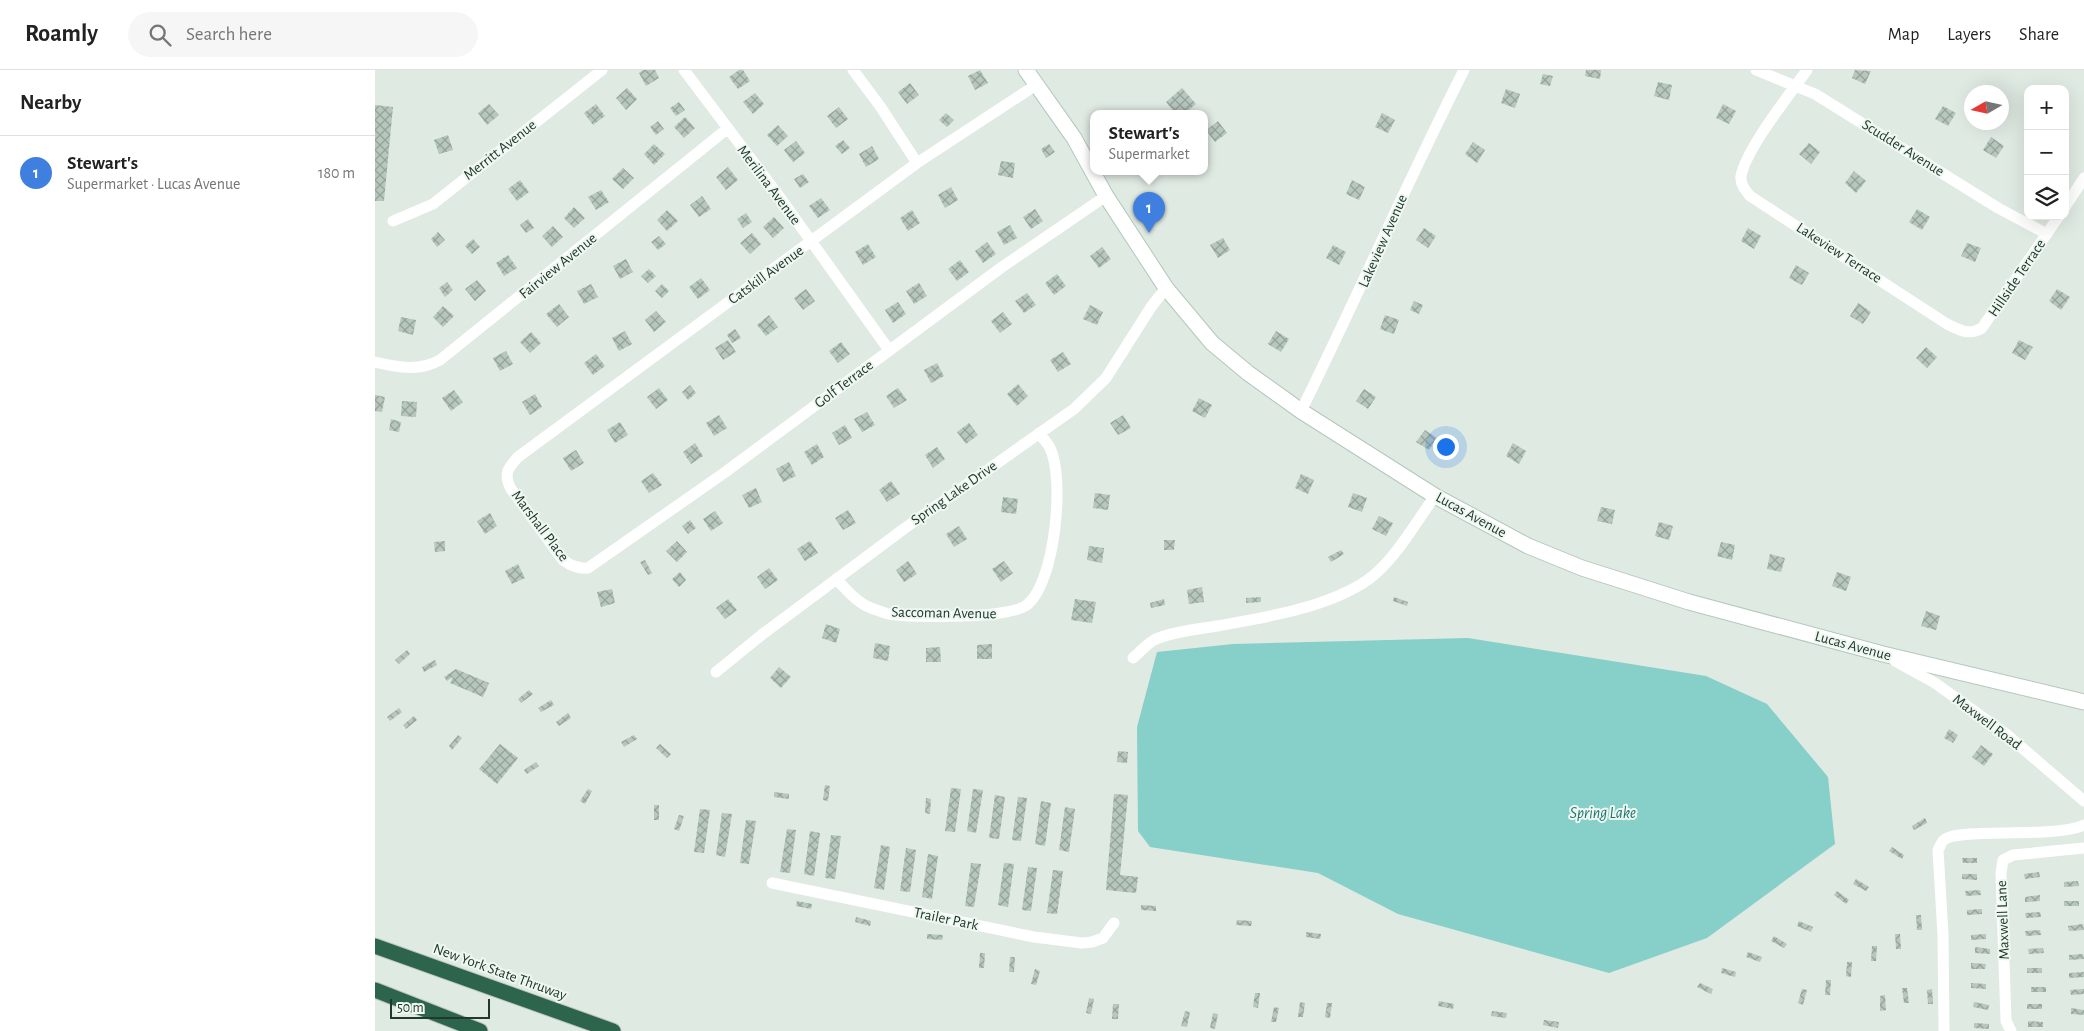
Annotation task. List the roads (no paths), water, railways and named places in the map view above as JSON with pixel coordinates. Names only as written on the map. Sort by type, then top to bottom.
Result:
[{"type":"highway","name":"New York State Thruway","points":[[375,946],[613,1031]]},
{"type":"highway","points":[[375,990],[480,1031]]},
{"type":"street","name":"Merritt Avenue","points":[[393,221],[433,204],[602,70]]},
{"type":"street","name":"Merilina Avenue","points":[[684,70],[776,192],[889,350]]},
{"type":"street","points":[[853,70],[880,106],[917,163]]},
{"type":"street","name":"Lucas Avenue","points":[[1026,70],[1074,138],[1090,167]]},
{"type":"street","name":"Lakeview Avenue","points":[[1301,411],[1353,306],[1431,136],[1464,70]]},
{"type":"street","name":"Scudder Avenue","points":[[1756,70],[1815,94],[1881,133],[1997,208],[2047,234]]},
{"type":"street","name":"Lakeview Terrace","points":[[1807,70],[1750,153],[1741,177],[1743,188],[1750,196],[1947,324],[1963,332],[1970,333]]},
{"type":"street","name":"Catskill Avenue","points":[[506,476],[508,468],[518,456],[917,163],[1036,84]]},
{"type":"street","name":"Fairview Avenue","points":[[375,362],[412,369],[432,365],[440,360],[727,129]]},
{"type":"street","name":"Lucas Avenue","points":[[1094,175],[1166,288],[1212,343],[1248,373],[1301,411],[1435,496],[1528,546],[1582,568],[1689,602],[1883,654],[2084,702]]},
{"type":"street","points":[[2069,201],[2084,178]]},
{"type":"street","name":"Golf Terrace","points":[[581,568],[588,568],[724,473],[1002,267],[1106,196]]},
{"type":"street","name":"Hillside Terrace","points":[[1970,333],[1982,328],[2056,220]]},
{"type":"street","name":"Spring Lake Drive","points":[[716,672],[905,528],[1074,409],[1106,378],[1151,307],[1166,288]]},
{"type":"street","name":"Saccoman Avenue","points":[[836,579],[859,602],[869,608],[890,614],[967,616],[1008,613],[1028,604],[1038,592],[1047,574],[1053,544],[1057,491],[1054,462],[1050,448],[1039,433]]},
{"type":"street","name":"Marshall Place","points":[[506,476],[511,489],[563,560],[570,565],[581,568]]},
{"type":"street","points":[[1133,658],[1154,640],[1189,630],[1249,620],[1322,602],[1350,591],[1371,578],[1390,558],[1435,496]]},
{"type":"street","name":"Maxwell Road","points":[[1883,654],[1935,683],[2006,734],[2084,801]]},
{"type":"street","points":[[1944,1031],[1943,935],[1938,876],[1938,850],[1944,840],[1955,835],[2046,833],[2084,825]]},
{"type":"street","name":"Maxwell Lane","points":[[2011,1031],[2006,1021],[2001,891],[2003,860],[2013,855],[2084,848]]},
{"type":"street","name":"Trailer Park","points":[[771,883],[1034,936],[1082,943],[1103,938],[1114,923]]},
{"type":"water","name":"Spring Lake","points":[[1468,638],[1706,676],[1767,704],[1828,777],[1835,844],[1707,938],[1609,973],[1398,914],[1318,873],[1150,847],[1138,831],[1137,727],[1157,652],[1233,644]]},
{"type":"place","name":"Stewart's","points":[[1149,233]]}]
